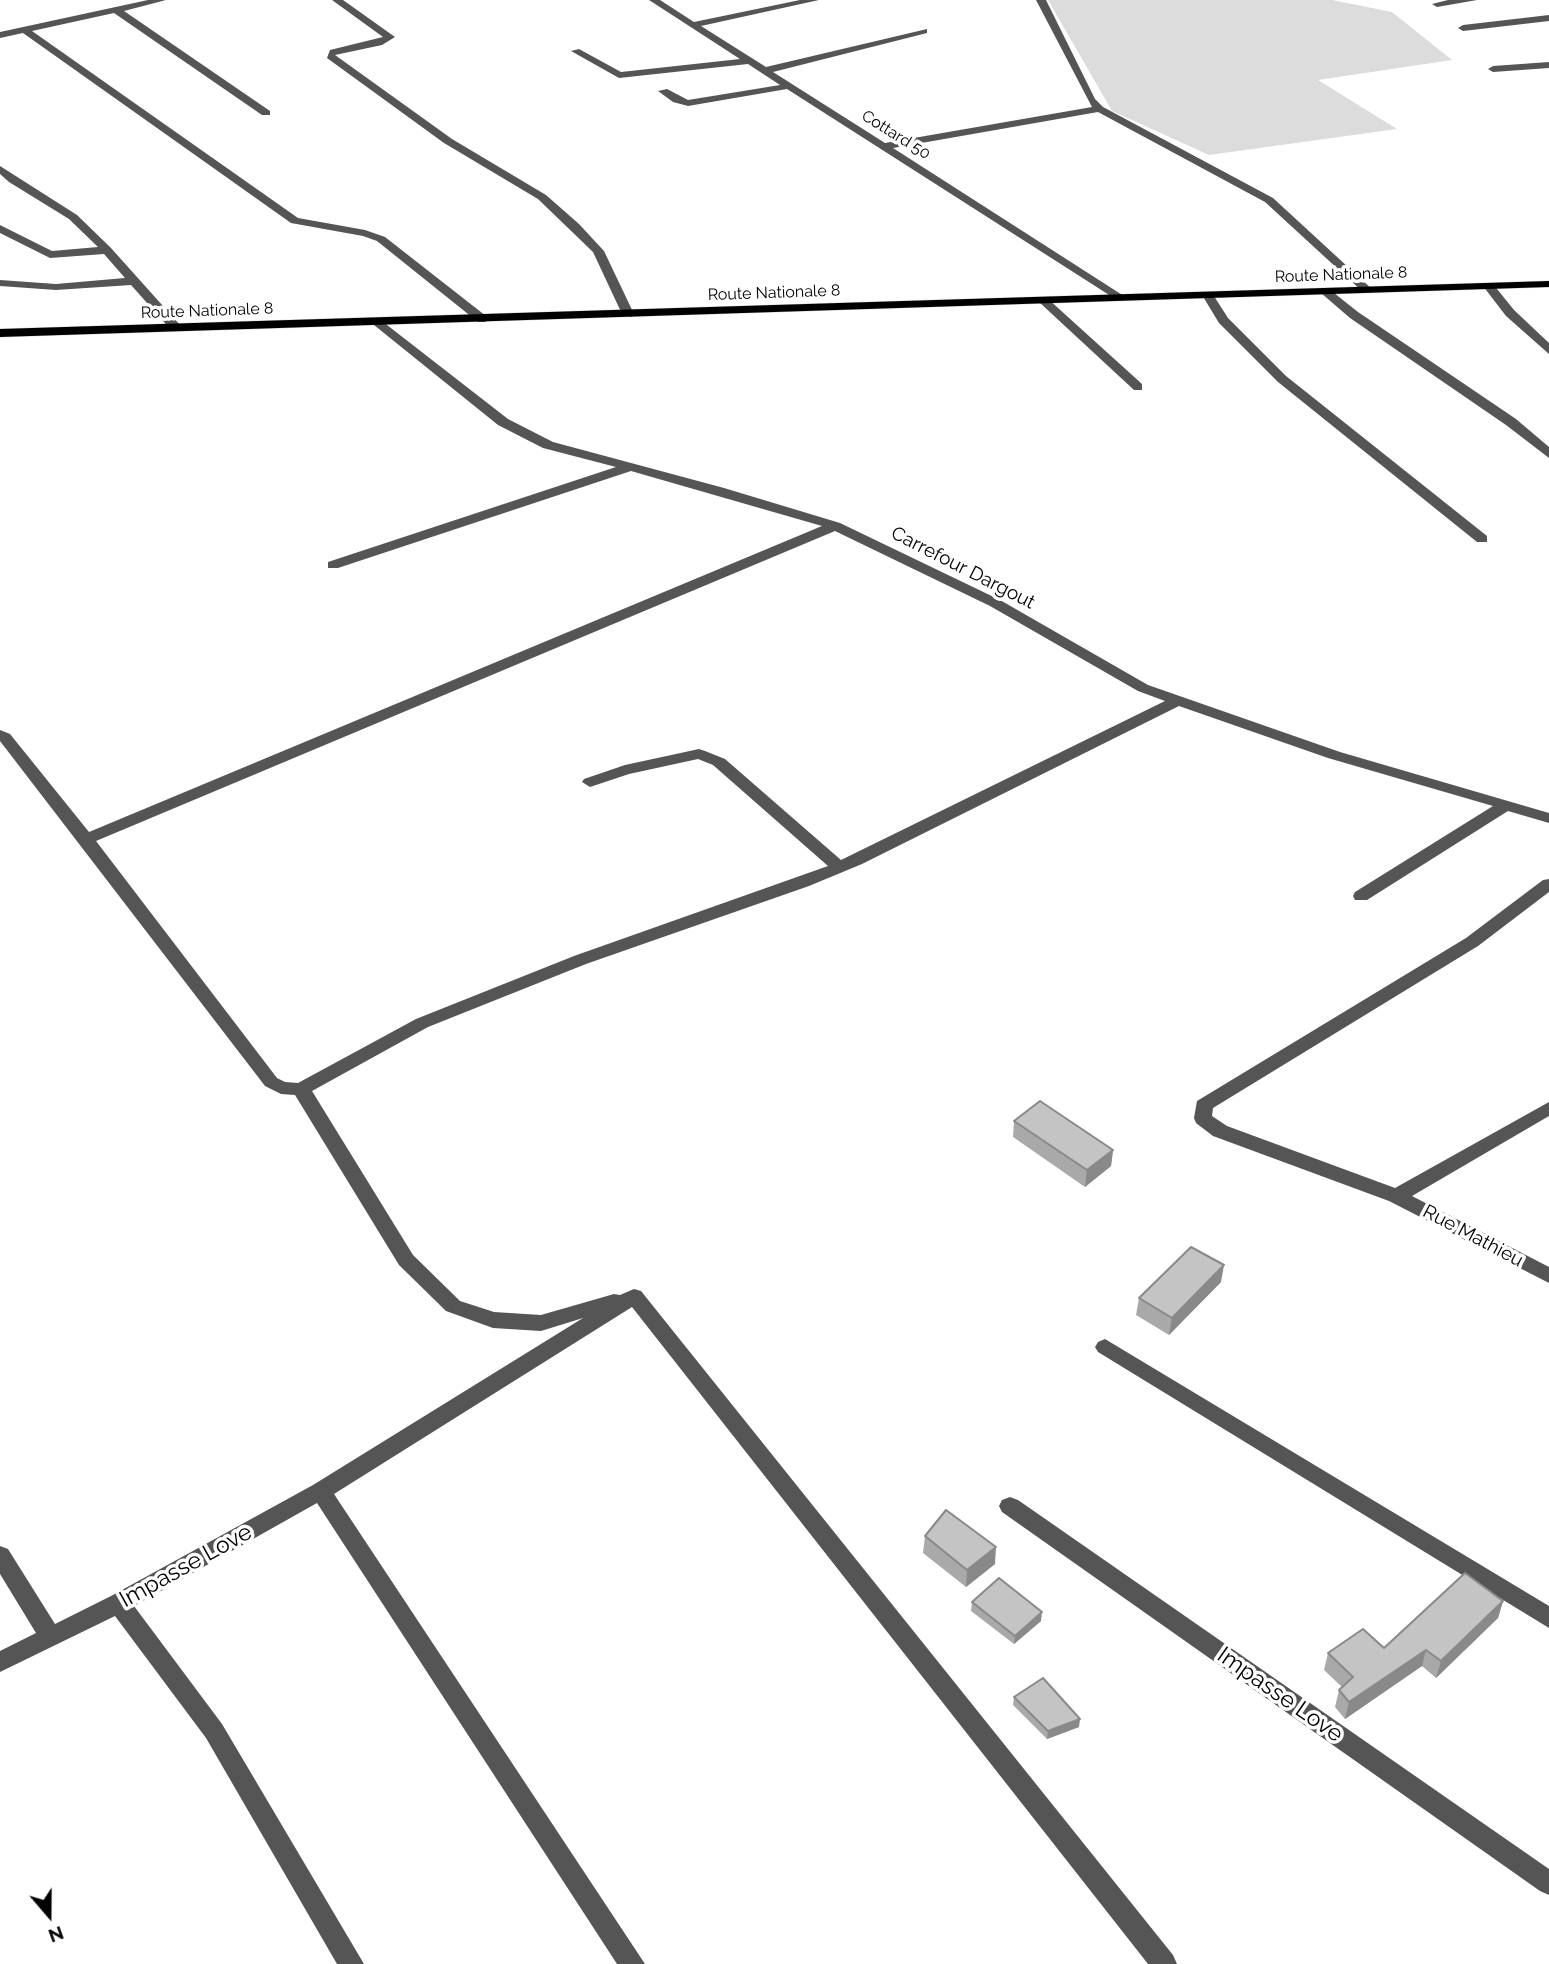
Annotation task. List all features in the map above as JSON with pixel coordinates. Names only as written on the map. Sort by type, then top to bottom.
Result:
[{"type":"main road","name":"Route Nationale 8","points":[[0,333],[1549,284]]},
{"type":"street","points":[[0,35],[162,0]]},
{"type":"street","points":[[337,0],[390,37],[379,43],[333,52],[330,56],[447,141],[504,172],[542,197],[598,251],[628,314]]},
{"type":"street","name":"Cottard 50","points":[[654,0],[1121,298]]},
{"type":"street","points":[[692,25],[814,0]]},
{"type":"street","points":[[1041,0],[1091,100],[1099,109],[1269,200],[1367,290]]},
{"type":"street","points":[[1437,4],[1472,0]]},
{"type":"street","points":[[117,10],[266,113]]},
{"type":"street","points":[[1462,28],[1549,18]]},
{"type":"street","points":[[25,30],[295,221],[365,233],[381,239],[482,319]]},
{"type":"street","points":[[764,71],[924,31]]},
{"type":"street","points":[[576,51],[619,75],[749,61]]},
{"type":"street","points":[[1493,69],[1549,65]]},
{"type":"street","points":[[663,92],[688,103],[789,86]]},
{"type":"street","points":[[884,146],[1099,109]]},
{"type":"street","points":[[0,169],[73,217],[107,250],[176,328]]},
{"type":"street","points":[[0,228],[50,255],[107,250]]},
{"type":"street","points":[[0,283],[56,288],[134,281]]},
{"type":"street","points":[[1489,286],[1510,313],[1549,350]]},
{"type":"street","points":[[1325,292],[1354,315],[1511,422],[1549,454]]},
{"type":"street","points":[[1208,295],[1223,320],[1282,379],[1482,539]]},
{"type":"street","points":[[1043,300],[1139,387]]},
{"type":"street","name":"Carrefour Dargout","points":[[379,322],[503,422],[548,445],[719,491],[835,526],[995,603],[1143,688],[1334,755],[1549,818]]},
{"type":"street","points":[[333,565],[631,467]]},
{"type":"street","points":[[86,839],[835,526]]},
{"type":"street","points":[[0,735],[5,737],[86,839],[271,1082],[281,1088],[301,1088],[422,1023],[580,960],[839,867],[1178,700]]},
{"type":"street","points":[[590,782],[625,770],[699,754],[719,762],[839,867]]},
{"type":"street","points":[[1361,895],[1506,805]]},
{"type":"street","name":"Rue Mathieu","points":[[1549,884],[1472,942],[1204,1105],[1203,1118],[1220,1131],[1396,1196],[1549,1276]]},
{"type":"street","points":[[301,1088],[406,1260],[453,1306],[493,1320],[541,1323],[634,1296],[1164,1964]]},
{"type":"street","points":[[1396,1196],[1549,1108]]},
{"type":"street","name":"Impasse Love","points":[[0,1662],[119,1603],[321,1491],[634,1296]]},
{"type":"street","points":[[1105,1347],[1549,1618]]},
{"type":"street","points":[[321,1491],[632,1964]]},
{"type":"street","name":"Impasse Love","points":[[1010,1506],[1549,1883]]},
{"type":"street","points":[[0,1556],[51,1638]]},
{"type":"street","points":[[119,1603],[214,1731],[351,1964]]},
{"type":"shaded area","points":[[1048,0],[1332,0],[1392,12],[1452,60],[1318,80],[1397,129],[1209,155],[1112,111]]},
{"type":"building","points":[[1040,1101],[1113,1150],[1087,1170],[1014,1121]]},
{"type":"building","points":[[1191,1247],[1224,1265],[1172,1318],[1139,1298]]},
{"type":"building","points":[[946,1510],[996,1547],[967,1570],[925,1536]]},
{"type":"building","points":[[1465,1573],[1503,1601],[1441,1661],[1426,1650],[1349,1702],[1339,1690],[1353,1677],[1328,1653],[1363,1629],[1384,1648]]},
{"type":"building","points":[[999,1578],[1042,1612],[1015,1636],[972,1602]]},
{"type":"building","points":[[1043,1678],[1080,1719],[1048,1731],[1014,1697]]}]
